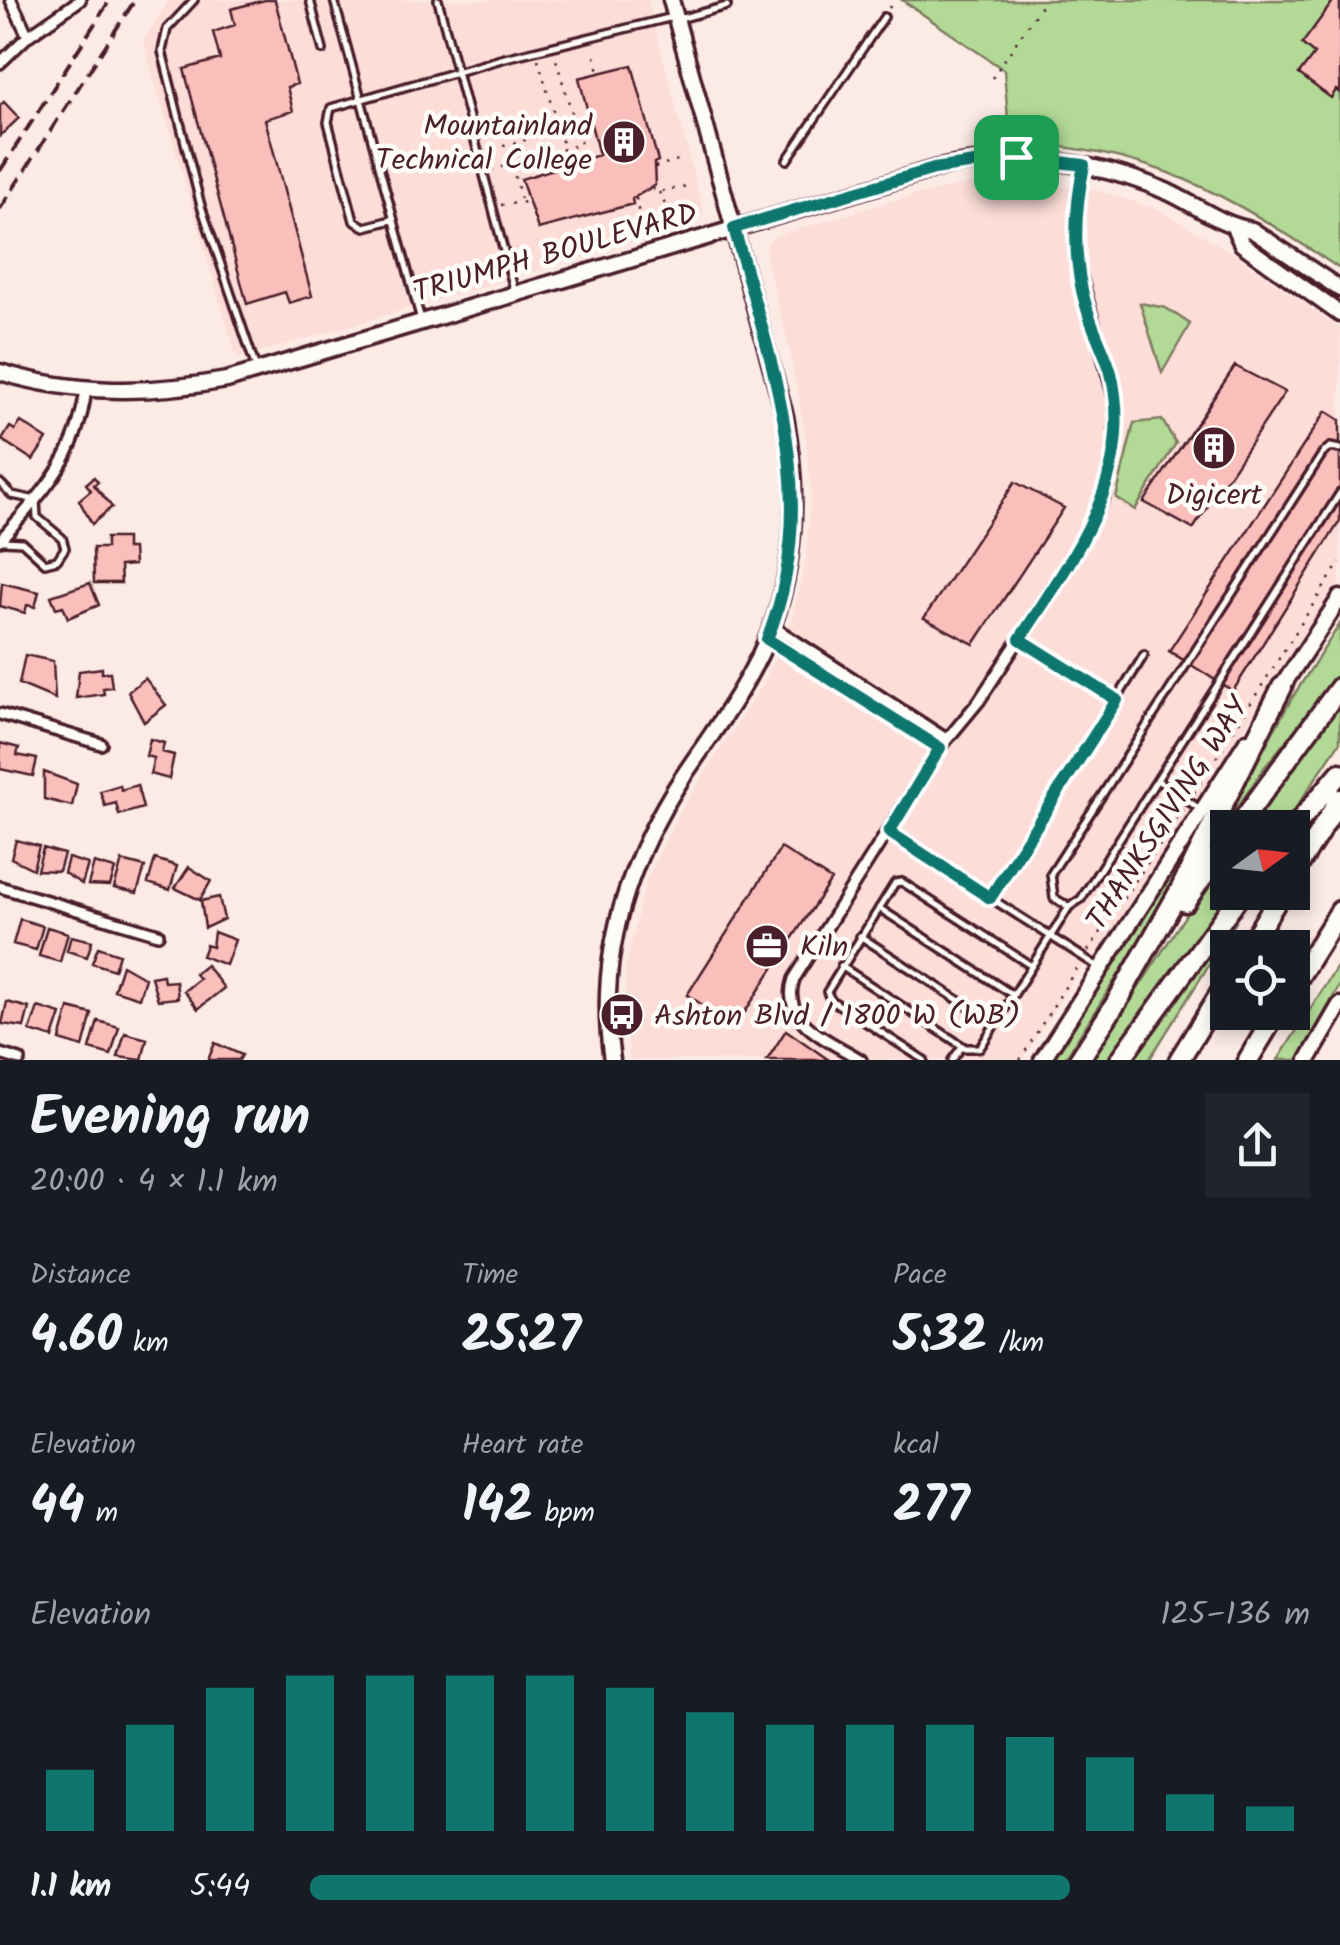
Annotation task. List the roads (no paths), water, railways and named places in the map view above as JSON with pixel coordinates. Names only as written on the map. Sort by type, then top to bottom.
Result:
[{"type":"highway","points":[[1116,1002],[1201,850],[1282,687]]},
{"type":"highway","points":[[1250,810],[1340,688]]},
{"type":"highway","points":[[1309,810],[1340,772]]},
{"type":"highway","points":[[1310,847],[1340,799]]},
{"type":"highway","points":[[1079,1060],[1210,867]]},
{"type":"highway","points":[[1120,1060],[1229,910]]},
{"type":"highway","points":[[1310,959],[1340,911]]},
{"type":"highway","points":[[1179,1060],[1210,1010]]},
{"type":"highway","points":[[1248,1060],[1266,1030]]},
{"type":"main road","points":[[612,1060],[608,985],[612,945],[630,874],[661,812],[738,694],[769,632],[792,542],[794,474],[785,416],[671,0]]},
{"type":"main road","name":"TRIUMPH BOULEVARD","points":[[0,372],[38,384],[86,390],[169,390],[257,371],[934,169],[1016,157],[1084,165],[1170,193],[1234,227],[1252,230],[1340,289]]},
{"type":"main road","name":"TRIUMPH BOULEVARD","points":[[1234,227],[1242,244],[1340,314]]},
{"type":"main road","name":"THANKSGIVING WAY","points":[[1042,1060],[1340,598]]},
{"type":"main road","points":[[1308,1060],[1340,1005]]},
{"type":"street","points":[[11,0],[28,36]]},
{"type":"street","points":[[0,63],[28,36],[80,0]]},
{"type":"street","points":[[862,1060],[804,1024],[793,1008],[790,994],[794,979],[943,744],[979,700],[1095,520],[1113,465],[1114,386],[1086,308],[1077,262],[1076,223],[1084,165]]},
{"type":"street","points":[[0,541],[70,452],[86,390]]},
{"type":"street","points":[[769,632],[943,744]]},
{"type":"street","points":[[0,714],[102,744]]},
{"type":"street","points":[[0,887],[158,934]]},
{"type":"street","points":[[0,1054],[20,1060]]},
{"type":"lane","points":[[194,0],[167,29],[162,51],[201,206],[257,371]]},
{"type":"lane","points":[[310,0],[323,50]]},
{"type":"lane","points":[[334,0],[421,320]]},
{"type":"lane","points":[[438,0],[515,292]]},
{"type":"lane","points":[[392,220],[365,227],[354,221],[328,113],[360,98],[456,71],[727,6]]},
{"type":"lane","points":[[787,160],[884,17]]},
{"type":"lane","points":[[1069,907],[1054,898],[1050,874],[1323,452],[1330,447],[1340,449]]},
{"type":"lane","points":[[0,484],[12,495],[36,500],[37,517],[62,538],[61,556],[44,562],[22,542],[0,541]]},
{"type":"lane","points":[[841,966],[964,1048],[976,1051],[1069,907],[1081,899],[1340,493]]},
{"type":"lane","points":[[1020,639],[1117,700]]},
{"type":"lane","points":[[990,898],[1144,655]]},
{"type":"lane","points":[[1157,780],[1202,811]]},
{"type":"lane","points":[[889,832],[1100,967]]},
{"type":"lane","points":[[924,1060],[831,1000],[827,989],[892,888],[902,882],[1024,963],[1033,963]]},
{"type":"lane","points":[[879,908],[1013,995]]},
{"type":"lane","points":[[860,936],[995,1024]]},
{"type":"lane","points":[[952,1060],[964,1048]]},
{"type":"railway","points":[[0,171],[110,0]]},
{"type":"railway","points":[[0,209],[135,0]]},
{"type":"place","name":"Mountainland Technical College","points":[[624,142]]},
{"type":"place","name":"Digicert","points":[[1214,448]]},
{"type":"place","name":"Kiln","points":[[767,946]]},
{"type":"place","name":"Ashton Blvd / 1800 W (WB)","points":[[622,1015]]}]
